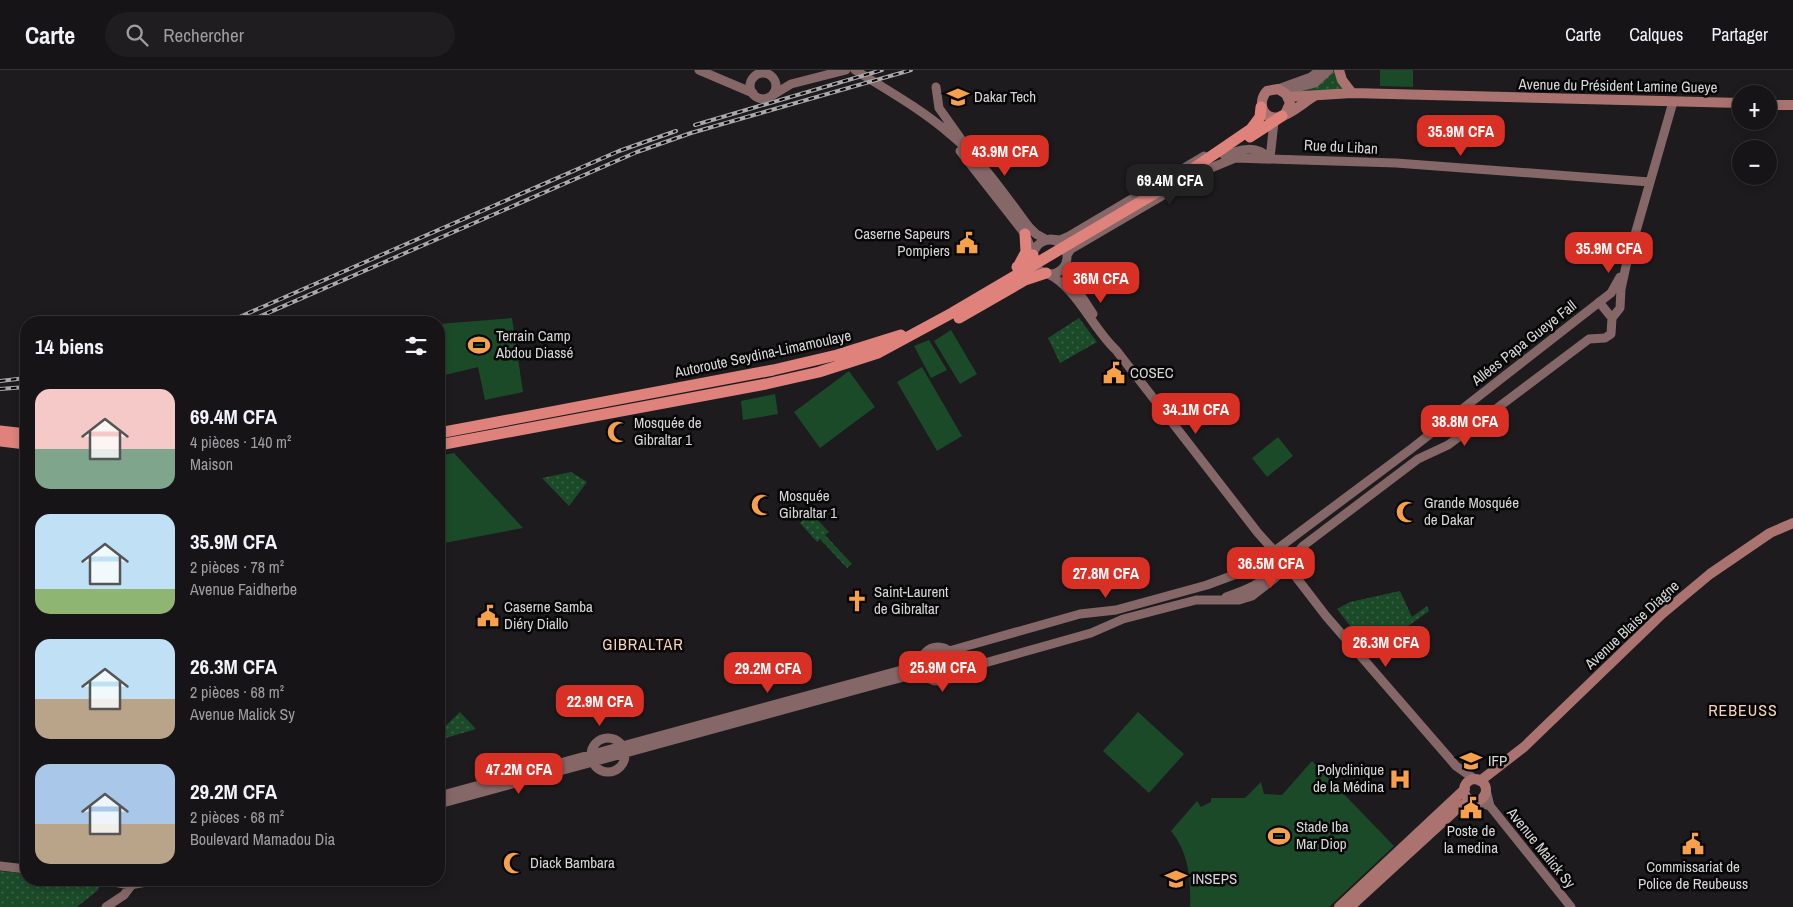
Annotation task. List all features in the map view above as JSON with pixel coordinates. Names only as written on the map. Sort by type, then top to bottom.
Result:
[{"type":"highway","points":[[1225,148],[1256,125],[1260,117],[1261,107]]},
{"type":"highway","points":[[1225,148],[1246,139],[1280,117]]},
{"type":"highway","name":"Autoroute Seydina-Limamoulaye","points":[[445,444],[766,384],[819,372],[927,326],[1203,163],[1225,148]]},
{"type":"highway","points":[[1002,275],[1024,257],[1026,248],[1024,234]]},
{"type":"highway","points":[[876,348],[1002,275],[1033,254]]},
{"type":"highway","points":[[876,348],[930,333],[1025,280],[1047,274]]},
{"type":"highway","name":"Autoroute Seydina-Limamoulaye","points":[[445,432],[773,370],[876,348]]},
{"type":"highway","points":[[0,431],[20,433]]},
{"type":"highway","points":[[0,441],[20,443]]},
{"type":"highway","points":[[0,447],[20,449]]},
{"type":"main road","points":[[1339,70],[1342,80],[1352,93]]},
{"type":"main road","points":[[1278,89],[1288,97],[1289,106],[1280,117],[1269,116],[1261,107],[1262,98],[1270,90],[1278,89]]},
{"type":"main road","name":"Avenue du Président Lamine Gueye","points":[[1288,97],[1352,93],[1732,104]]},
{"type":"main road","name":"Avenue du Président Lamine Gueye","points":[[1280,117],[1314,96]]},
{"type":"main road","points":[[1777,104],[1793,105]]},
{"type":"main road","name":"Avenue Blaise Diagne","points":[[1482,784],[1683,596],[1731,558],[1770,533],[1793,523]]},
{"type":"main road","points":[[1339,907],[1465,788],[1469,782],[1482,784],[1482,799],[1459,808],[1350,907]]},
{"type":"main road","points":[[1465,788],[1466,796],[1473,801]]},
{"type":"street","points":[[699,70],[762,99],[791,84],[846,70]]},
{"type":"street","points":[[855,70],[900,98],[933,122],[979,163]]},
{"type":"street","points":[[1278,89],[1311,77],[1320,70]]},
{"type":"street","points":[[1288,97],[1296,88],[1314,83],[1329,70]]},
{"type":"street","points":[[734,87],[755,75],[765,73],[791,84]]},
{"type":"street","points":[[753,94],[750,86],[755,75]]},
{"type":"street","points":[[771,75],[776,88],[772,95]]},
{"type":"street","points":[[936,87],[939,108],[1029,227],[1036,234],[1061,244],[1069,277],[1116,350],[1258,533],[1281,567],[1300,584],[1456,766],[1482,784]]},
{"type":"street","points":[[445,802],[591,758],[909,668],[921,661],[925,652],[931,648],[940,647],[953,660],[980,664],[1091,633],[1124,619],[1196,600],[1239,600],[1252,596],[1303,546],[1418,459],[1448,445],[1588,339],[1611,334],[1612,318],[1620,308],[1620,297],[1626,266],[1673,102]]},
{"type":"street","points":[[1269,158],[1280,117]]},
{"type":"street","points":[[948,136],[1024,234],[1033,254],[1035,266],[1062,282],[1103,338],[1116,350]]},
{"type":"street","points":[[1033,254],[1038,244],[1049,239],[1060,240],[1069,236],[1202,156],[1225,148]]},
{"type":"street","points":[[1203,163],[1250,150],[1262,151],[1269,158]]},
{"type":"street","points":[[1047,274],[1060,270],[1072,249],[1218,164],[1235,158],[1269,158]]},
{"type":"street","name":"Rue du Liban","points":[[1269,158],[1396,163],[1650,182]]},
{"type":"street","points":[[1620,297],[1611,293],[1626,266]]},
{"type":"street","name":"Allées Papa Gueye Fall","points":[[953,660],[1080,614],[1116,610],[1207,585],[1242,572],[1404,454],[1611,293]]},
{"type":"street","points":[[1600,302],[1612,318]]},
{"type":"street","points":[[623,749],[912,675],[925,675],[934,681],[941,681],[951,676],[953,660]]},
{"type":"street","points":[[921,661],[925,675]]},
{"type":"street","points":[[604,738],[615,739],[623,749],[621,765],[612,771],[600,770],[591,758],[595,743],[604,738]]},
{"type":"street","points":[[445,794],[591,758]]},
{"type":"street","points":[[1456,766],[1465,788]]},
{"type":"street","name":"Avenue Malick Sy","points":[[1482,784],[1490,806],[1571,907]]},
{"type":"street","name":"Avenue Malick Sy","points":[[1473,801],[1490,806]]},
{"type":"street","points":[[0,866],[20,868]]},
{"type":"street","points":[[116,886],[122,889],[124,895]]},
{"type":"street","points":[[106,907],[124,895],[132,886]]},
{"type":"green space","points":[[1335,70],[1345,88],[1295,95],[1296,92],[1320,84]]},
{"type":"green space","points":[[1380,70],[1413,70],[1413,87],[1380,86]]},
{"type":"green space","name":"Terrain Camp Abdou Diassé","points":[[512,318],[523,392],[485,400],[478,367],[445,375],[445,324]]},
{"type":"green space","points":[[1079,318],[1097,342],[1060,363],[1048,338]]},
{"type":"green space","points":[[951,330],[977,374],[960,384],[934,341]]},
{"type":"green space","points":[[929,340],[947,370],[931,378],[914,346]]},
{"type":"green space","points":[[922,367],[962,436],[937,451],[897,382]]},
{"type":"green space","points":[[849,371],[875,407],[820,448],[794,412]]},
{"type":"green space","points":[[775,394],[778,414],[743,420],[741,401]]},
{"type":"green space","points":[[1278,437],[1293,456],[1267,477],[1252,458]]},
{"type":"green space","points":[[454,453],[523,528],[445,543],[445,455]]},
{"type":"green space","points":[[571,472],[587,482],[569,506],[542,478]]},
{"type":"green space","points":[[811,513],[829,532],[825,535],[852,564],[847,568],[820,539],[817,542],[800,523]]},
{"type":"green space","points":[[1400,591],[1412,617],[1427,606],[1429,611],[1375,650],[1372,645],[1365,645],[1337,609],[1350,602]]},
{"type":"green space","points":[[938,650],[949,654],[953,665],[949,676],[938,680],[927,676],[923,665],[927,654]]},
{"type":"green space","points":[[460,712],[476,729],[445,738],[445,726]]},
{"type":"green space","points":[[1138,712],[1184,754],[1149,793],[1103,751]]},
{"type":"green space","name":"Stade Iba Mar Diop","points":[[1312,761],[1394,846],[1329,907],[1190,907],[1188,867],[1182,848],[1171,831],[1197,801],[1201,807],[1211,802],[1211,798],[1245,798],[1261,782],[1264,794],[1282,795]]},
{"type":"green space","points":[[0,871],[20,873],[20,886],[99,886],[98,890],[77,907],[0,907]]},
{"type":"railway","points":[[695,125],[882,70]]},
{"type":"railway","points":[[261,316],[637,152],[691,133],[911,70]]},
{"type":"railway","points":[[242,316],[619,151],[676,131]]},
{"type":"railway","points":[[0,381],[20,379]]},
{"type":"railway","points":[[0,389],[20,387]]},
{"type":"place","name":"Dakar Tech","points":[[958,97]]},
{"type":"place","name":"Caserne Sapeurs Pompiers","points":[[967,243]]},
{"type":"place","name":"Terrain Camp Abdou Diassé","points":[[479,345]]},
{"type":"place","name":"COSEC","points":[[1114,373]]},
{"type":"place","name":"Mosquée de Gibraltar 1","points":[[618,432]]},
{"type":"place","name":"Mosquée Gibraltar 1","points":[[762,505]]},
{"type":"place","name":"Grande Mosquée de Dakar","points":[[1407,512]]},
{"type":"place","name":"Saint-Laurent de Gibraltar","points":[[857,601]]},
{"type":"place","name":"Caserne Samba Diéry Diallo","points":[[488,616]]},
{"type":"place","name":"IFP","points":[[1471,761]]},
{"type":"place","name":"Polyclinique de la Médina","points":[[1400,779]]},
{"type":"place","name":"Poste de la medina","points":[[1471,808]]},
{"type":"place","name":"Stade Iba Mar Diop","points":[[1279,836]]},
{"type":"place","name":"Commissariat de Police de Reubeuss","points":[[1693,844]]},
{"type":"place","name":"Diack Bambara","points":[[514,863]]},
{"type":"place","name":"INSEPS","points":[[1176,879]]},
{"type":"district","name":"GIBRALTAR","points":[[643,644]]},
{"type":"district","name":"REBEUSS","points":[[1743,710]]}]
